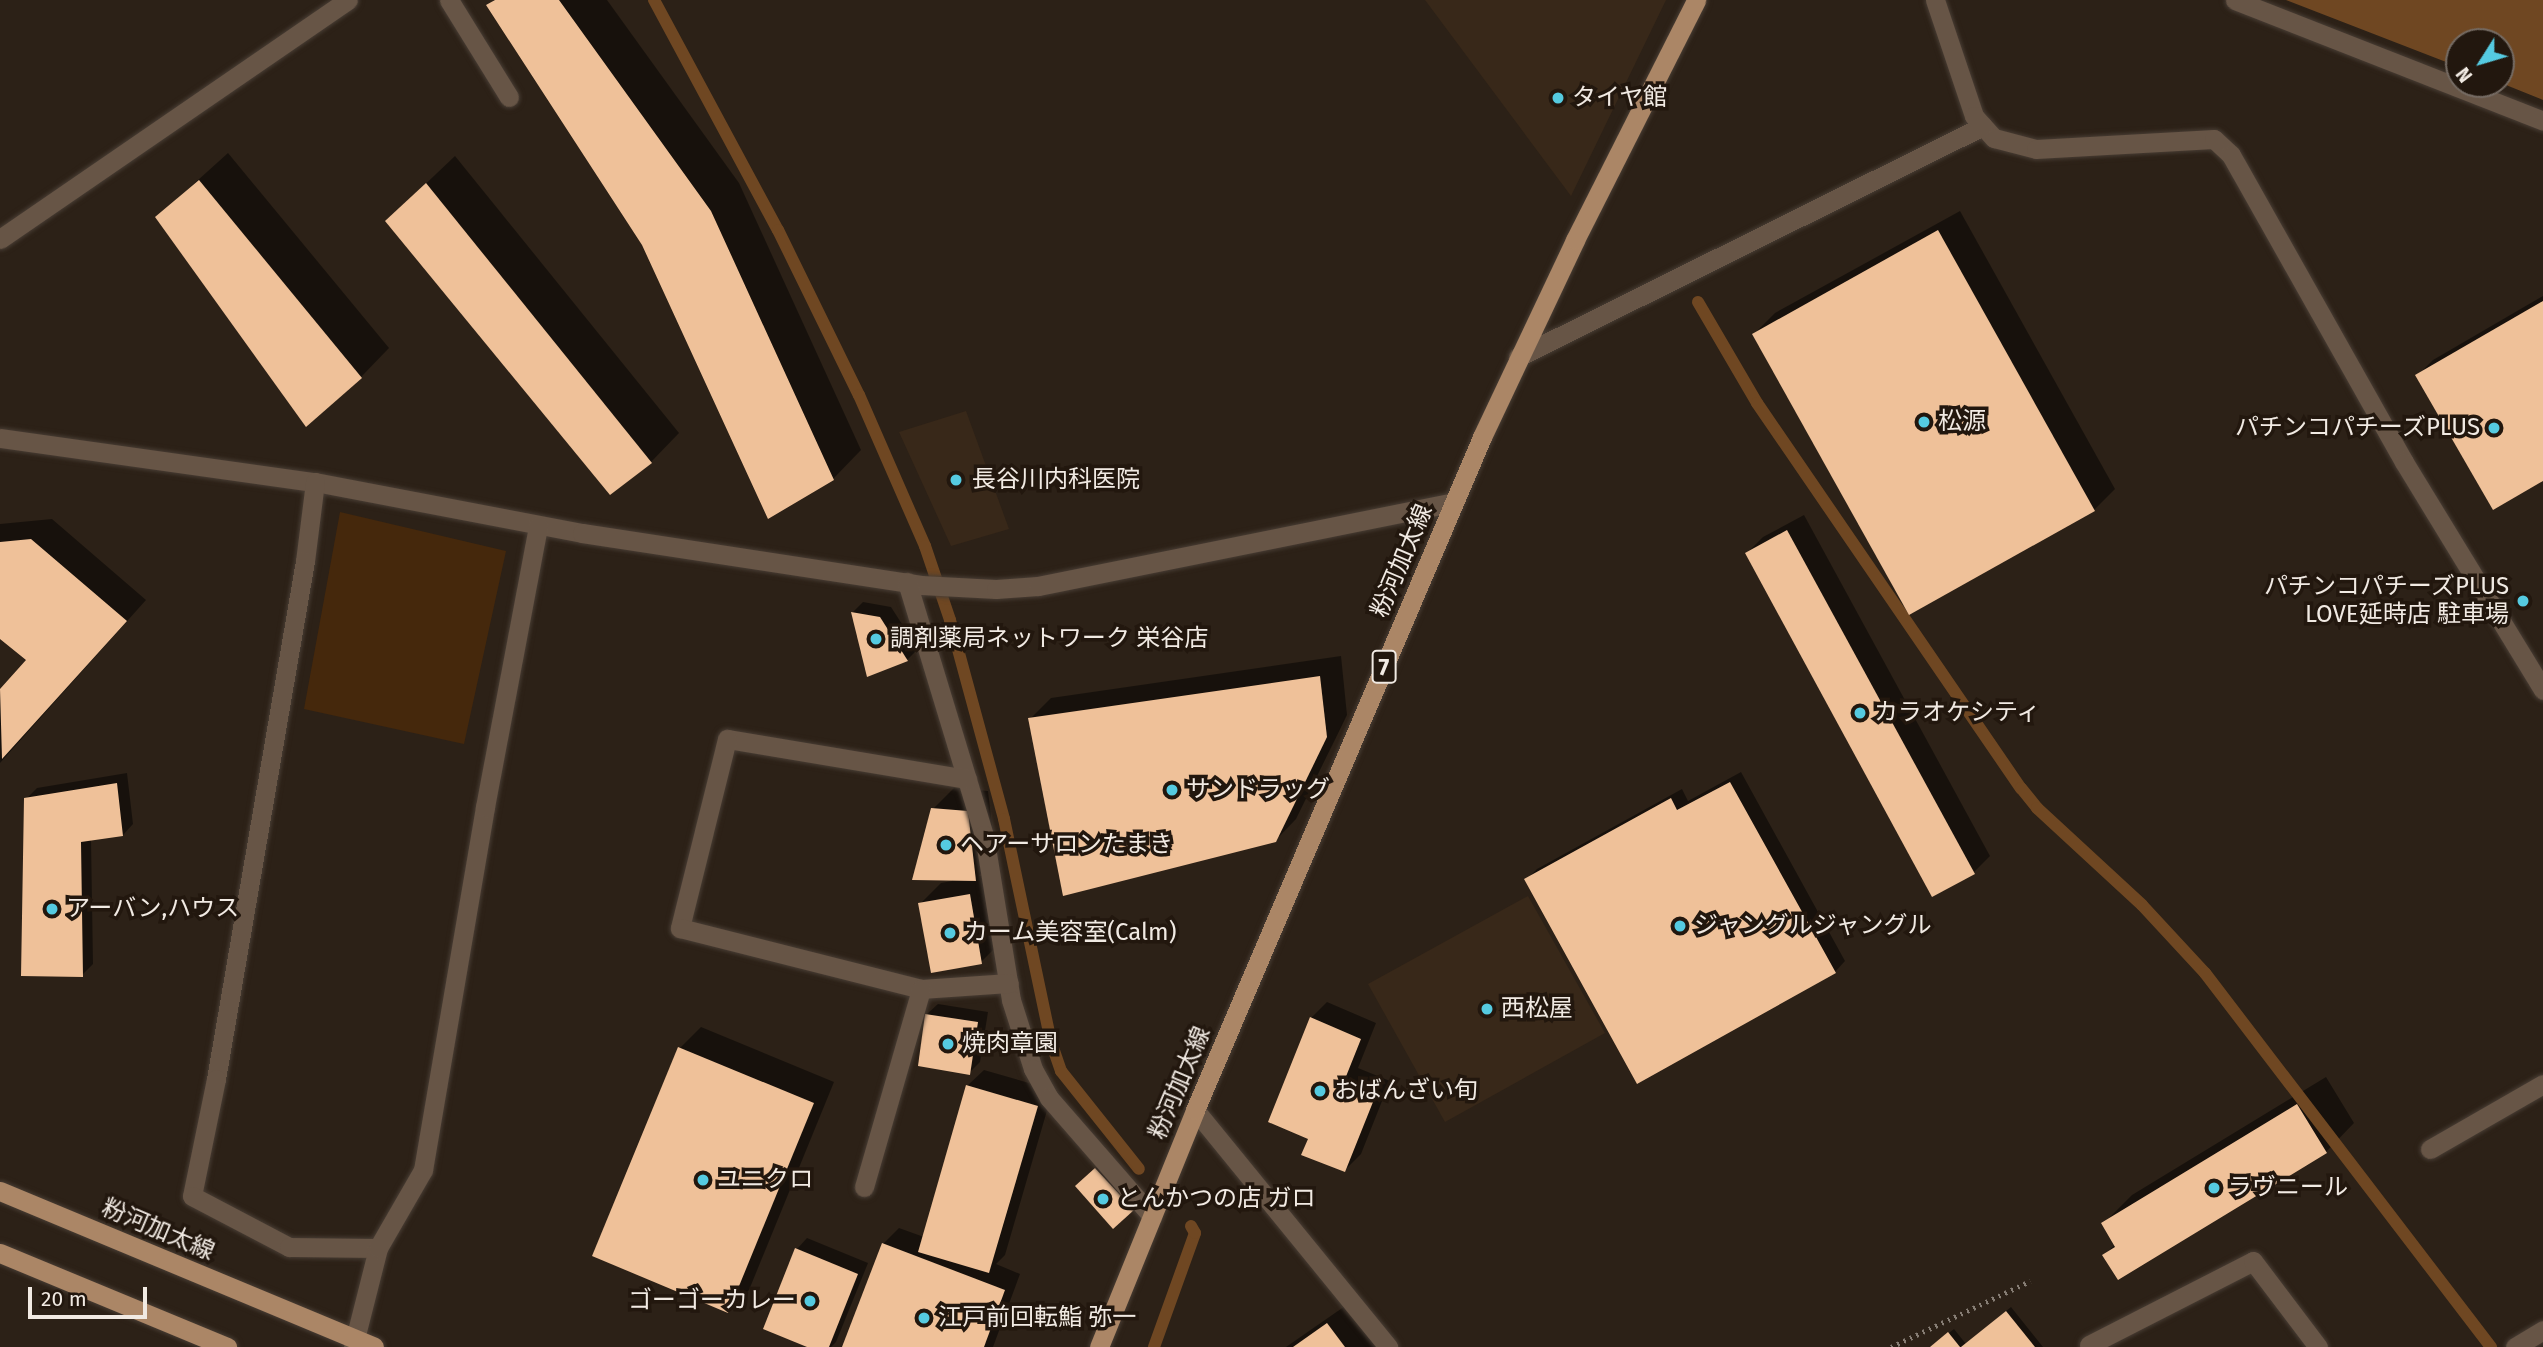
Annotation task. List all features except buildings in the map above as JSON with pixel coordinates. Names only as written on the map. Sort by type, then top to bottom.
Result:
[{"type":"main road","name":"粉河加太線","points":[[1099,1347],[1195,1110],[1518,357],[1696,0]]},
{"type":"main road","name":"粉河加太線","points":[[0,1191],[354,1343],[374,1347]]},
{"type":"main road","points":[[0,1253],[227,1347]]},
{"type":"street","points":[[0,239],[348,0]]},
{"type":"street","points":[[449,0],[509,97]]},
{"type":"street","points":[[1935,0],[1974,116],[1994,138],[2036,149],[2214,139],[2231,155],[2404,462],[2543,690]]},
{"type":"street","points":[[2235,0],[2543,121]]},
{"type":"street","points":[[1518,357],[1983,126]]},
{"type":"street","points":[[0,438],[315,482],[538,526],[914,583],[996,589],[1038,586],[1454,502]]},
{"type":"street","points":[[315,482],[305,561],[218,1066],[192,1196],[289,1247],[378,1248]]},
{"type":"street","points":[[354,1343],[378,1248],[423,1170],[485,807],[538,526]]},
{"type":"street","points":[[914,583],[984,835],[1009,983],[1033,1069],[1049,1098],[1152,1216]]},
{"type":"street","points":[[967,779],[727,738],[680,928],[921,989],[1009,983]]},
{"type":"street","points":[[864,1186],[921,989]]},
{"type":"street","points":[[2430,1149],[2543,1084]]},
{"type":"street","points":[[1195,1110],[1388,1347]]},
{"type":"street","points":[[2090,1345],[2253,1261],[2318,1347]]},
{"type":"street","points":[[2515,1347],[2543,1330]]},
{"type":"path","points":[[1891,1347],[2030,1281]]},
{"type":"shaded area","name":"タイヤ館","points":[[1425,0],[1666,0],[1571,196]]},
{"type":"shaded area","points":[[2286,0],[2543,0],[2543,100],[2515,89],[2515,28],[2445,28],[2445,62]]},
{"type":"shaded area","name":"長谷川内科医院","points":[[966,411],[1009,529],[951,546],[899,432]]},
{"type":"shaded area","points":[[340,512],[506,551],[464,744],[304,709]]},
{"type":"shaded area","name":"西松屋","points":[[1528,896],[1605,1033],[1445,1122],[1368,984]]},
{"type":"waterway","points":[[654,0],[778,230],[859,395],[925,546],[950,620],[1004,819],[1051,1042],[1061,1071],[1139,1169]]},
{"type":"waterway","points":[[1698,302],[1757,403],[2021,788],[2037,808],[2142,905],[2205,973],[2491,1347]]},
{"type":"waterway","points":[[1154,1347],[1195,1233],[1191,1226]]},
{"type":"place","name":"タイヤ館","points":[[1558,98]]},
{"type":"place","name":"松源","points":[[1924,422]]},
{"type":"place","name":"パチンコパチーズPLUS","points":[[2494,428]]},
{"type":"place","name":"長谷川内科医院","points":[[956,480]]},
{"type":"place","name":"パチンコパチーズPLUS LOVE延時店 駐車場","points":[[2523,601]]},
{"type":"place","name":"調剤薬局ネットワーク 栄谷店","points":[[876,639]]},
{"type":"place","name":"カラオケシティ","points":[[1860,713]]},
{"type":"place","name":"サンドラッグ","points":[[1172,790]]},
{"type":"place","name":"ヘアーサロンたまき","points":[[946,845]]},
{"type":"place","name":"アーバン,ハウス","points":[[52,909]]},
{"type":"place","name":"ジャングルジャングル","points":[[1680,926]]},
{"type":"place","name":"カーム美容室(Calm)","points":[[950,933]]},
{"type":"place","name":"西松屋","points":[[1487,1009]]},
{"type":"place","name":"焼肉章園","points":[[948,1044]]},
{"type":"place","name":"おばんざい旬","points":[[1320,1091]]},
{"type":"place","name":"ユニクロ","points":[[703,1180]]},
{"type":"place","name":"ラヴニール","points":[[2214,1188]]},
{"type":"place","name":"とんかつの店 ガロ","points":[[1103,1199]]},
{"type":"place","name":"ゴーゴーカレー","points":[[810,1301]]},
{"type":"place","name":"江戸前回転鮨 弥一","points":[[924,1318]]}]
